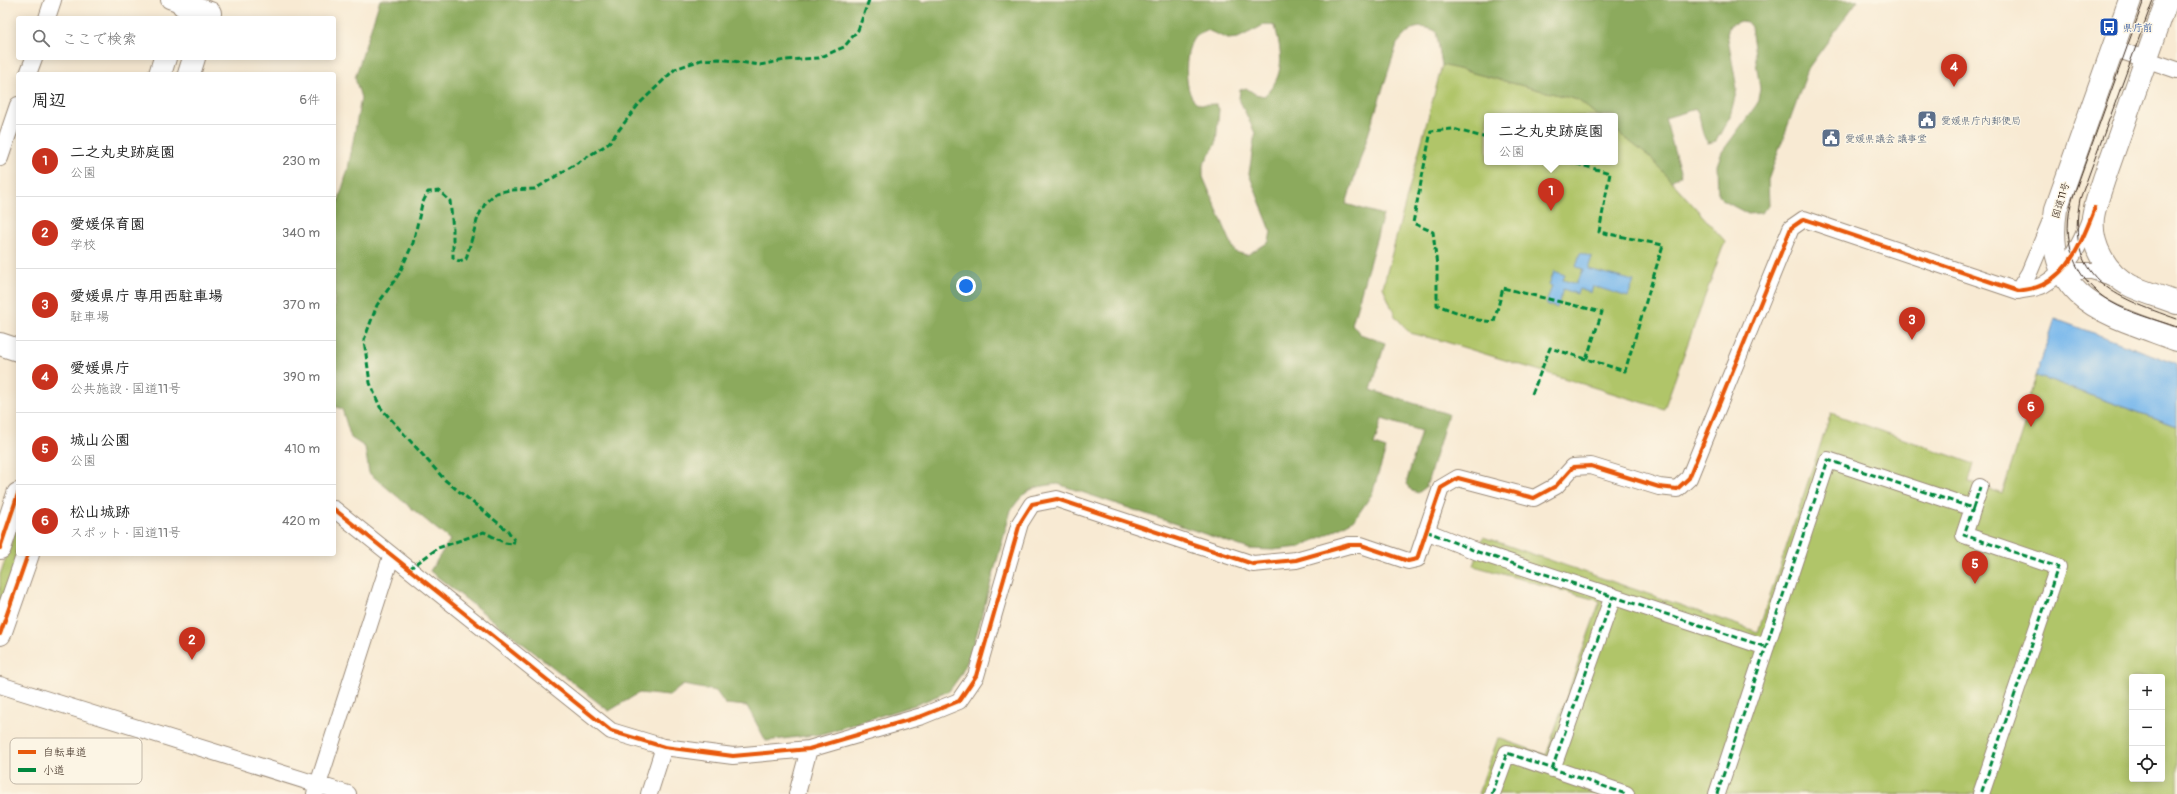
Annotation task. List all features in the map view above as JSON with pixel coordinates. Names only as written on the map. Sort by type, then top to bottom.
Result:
[{"type":"main road","name":"国道11号","points":[[2130,0],[2056,209],[2054,239],[2056,254],[2068,282],[2078,294],[2100,309],[2177,340]]},
{"type":"main road","points":[[2167,0],[2145,59],[2095,208],[2093,231],[2104,263],[2121,280],[2130,285],[2177,303]]},
{"type":"main road","points":[[179,6],[210,10]]},
{"type":"main road","points":[[161,72],[164,60]]},
{"type":"main road","points":[[190,72],[193,60]]},
{"type":"main road","points":[[0,344],[16,349]]},
{"type":"main road","points":[[0,548],[14,520],[16,507]]},
{"type":"main road","points":[[0,634],[27,556]]},
{"type":"street","points":[[48,16],[53,0]]},
{"type":"street","points":[[2113,48],[2177,70]]},
{"type":"street","points":[[29,72],[33,60]]},
{"type":"street","points":[[0,158],[16,111]]},
{"type":"street","points":[[336,511],[611,731],[664,748],[732,756],[809,749],[922,716],[959,701],[976,676],[1020,523],[1032,504],[1057,499],[1253,564],[1296,560],[1349,545],[1360,545],[1408,561],[1417,559],[1441,488],[1458,478],[1534,498],[1556,486],[1573,467],[1591,466],[1659,487],[1677,490],[1689,478],[1791,228],[1804,219],[2018,291],[2042,286],[2062,271],[2081,242],[2095,208]]},
{"type":"street","points":[[2018,291],[2029,273],[2056,209]]},
{"type":"street","points":[[2062,271],[2092,272],[2121,280]]},
{"type":"street","points":[[1717,794],[1828,460],[1973,508]]},
{"type":"street","points":[[1980,486],[1964,535],[2058,567],[1981,794]]},
{"type":"street","points":[[1426,532],[1478,552],[1766,647]]},
{"type":"street","points":[[317,789],[392,556]]},
{"type":"street","points":[[1552,769],[1612,596]]},
{"type":"street","points":[[0,685],[317,789],[348,794]]},
{"type":"street","points":[[649,794],[664,748]]},
{"type":"street","points":[[797,794],[809,749]]},
{"type":"street","points":[[1492,794],[1507,753],[1626,794]]},
{"type":"green space","points":[[380,0],[919,0],[922,2],[932,0],[1858,0],[1809,67],[1768,180],[1769,205],[1761,213],[1748,214],[1724,201],[1718,195],[1717,165],[1722,152],[1757,104],[1760,89],[1751,27],[1747,22],[1740,21],[1730,25],[1727,33],[1737,89],[1730,116],[1716,141],[1708,143],[1705,139],[1700,117],[1696,109],[1665,118],[1681,175],[1671,181],[1651,158],[1618,132],[1618,113],[1594,113],[1578,100],[1442,65],[1436,31],[1423,27],[1414,28],[1397,44],[1346,204],[1383,215],[1352,324],[1360,334],[1385,343],[1371,390],[1448,414],[1426,487],[1418,493],[1412,491],[1406,484],[1421,431],[1382,419],[1374,445],[1386,449],[1372,494],[1355,519],[1300,547],[1273,550],[1249,549],[1058,484],[1036,488],[1021,497],[1011,510],[971,654],[960,676],[949,691],[918,704],[822,734],[766,741],[747,706],[725,704],[716,691],[683,685],[669,696],[639,693],[609,711],[430,571],[450,540],[369,473],[365,447],[351,438],[342,409],[336,407],[336,209],[348,169],[361,98],[355,78]],"holes":[[[1266,24],[1275,26],[1279,46],[1279,72],[1276,80],[1264,96],[1255,94],[1246,88],[1240,90],[1239,99],[1255,133],[1249,174],[1271,231],[1269,242],[1247,255],[1235,252],[1203,177],[1203,165],[1216,144],[1219,109],[1216,104],[1199,104],[1191,96],[1187,79],[1187,58],[1192,41],[1198,34],[1207,30],[1228,39],[1238,38]]]},
{"type":"green space","points":[[1442,65],[1578,100],[1594,113],[1484,113],[1484,165],[1618,165],[1618,132],[1651,158],[1725,241],[1664,409],[1443,341],[1410,333],[1395,316],[1383,287]]},
{"type":"green space","points":[[2036,376],[2177,426],[2177,794],[1478,794],[1498,738],[1546,755],[1600,601],[1474,566],[1483,537],[1758,632],[1831,413],[1974,464],[1969,482],[2002,494],[2030,407],[2029,397]]},
{"type":"green space","points":[[15,531],[16,556],[17,556],[0,610],[0,575]]},
{"type":"water","points":[[1580,253],[1592,257],[1588,269],[1634,281],[1628,297],[1593,286],[1591,293],[1579,289],[1577,294],[1563,289],[1557,308],[1546,304],[1552,286],[1549,285],[1554,271],[1565,275],[1563,280],[1576,284],[1583,269],[1576,267]]},
{"type":"water","points":[[2055,319],[2177,364],[2177,426],[2036,376]]},
{"type":"tram line","points":[[2144,0],[2073,197],[2069,212],[2069,242],[2073,257],[2079,270],[2087,282],[2098,293],[2126,310],[2177,327]]},
{"type":"tram line","points":[[2153,0],[2080,199],[2077,226],[2080,249],[2087,266],[2099,281],[2114,292],[2133,302],[2177,319]]},
{"type":"marked path","points":[[409,569],[438,548],[484,532],[505,543],[513,544],[514,540],[508,531],[445,480],[380,407],[370,383],[364,340],[377,305],[399,274],[413,243],[422,204],[428,192],[439,191],[450,201],[453,229],[453,258],[459,261],[466,259],[478,217],[486,202],[496,193],[510,190],[535,189],[608,144],[639,104],[675,69],[701,60],[719,59],[760,65],[785,60],[819,58],[844,47],[858,30],[869,0]]},
{"type":"marked path","points":[[1484,137],[1453,129],[1431,131],[1413,223],[1433,232],[1437,266],[1437,305],[1478,320],[1494,322],[1503,288],[1602,312],[1586,360]]},
{"type":"marked path","points":[[1532,394],[1550,348],[1625,371],[1663,245],[1599,232],[1610,173],[1581,165]]},
{"type":"marked path","points":[[1717,794],[1828,460],[1973,508],[1964,535],[2058,567],[1981,794]]},
{"type":"marked path","points":[[1973,508],[1980,487]]},
{"type":"marked path","points":[[1426,531],[1478,552],[1766,647]]},
{"type":"marked path","points":[[1552,769],[1613,596]]},
{"type":"marked path","points":[[1492,794],[1507,753],[1626,794]]},
{"type":"cycle path","points":[[336,511],[611,731],[664,747],[733,756],[809,749],[922,716],[959,701],[976,676],[1020,523],[1032,504],[1057,499],[1253,564],[1296,560],[1349,545],[1361,545],[1408,561],[1417,559],[1441,488],[1458,478],[1534,498],[1556,486],[1573,467],[1591,466],[1659,487],[1677,489],[1689,478],[1791,228],[1804,219],[2018,291],[2040,286],[2052,279],[2061,271],[2076,252],[2095,208]]},
{"type":"cycle path","points":[[0,548],[16,500]]},
{"type":"cycle path","points":[[0,634],[27,556]]},
{"type":"place","name":"県庁前","points":[[2109,27]]},
{"type":"place","name":"愛媛県庁","points":[[1954,87]]},
{"type":"place","name":"愛媛県庁内郵便局","points":[[1927,120]]},
{"type":"place","name":"愛媛県議会 議事堂","points":[[1831,138]]},
{"type":"place","name":"二之丸史跡庭園","points":[[1551,211]]},
{"type":"place","name":"愛媛県庁 専用西駐車場","points":[[1912,340]]},
{"type":"place","name":"松山城跡","points":[[2031,427]]},
{"type":"place","name":"城山公園","points":[[1975,584]]},
{"type":"place","name":"愛媛保育園","points":[[192,660]]}]
